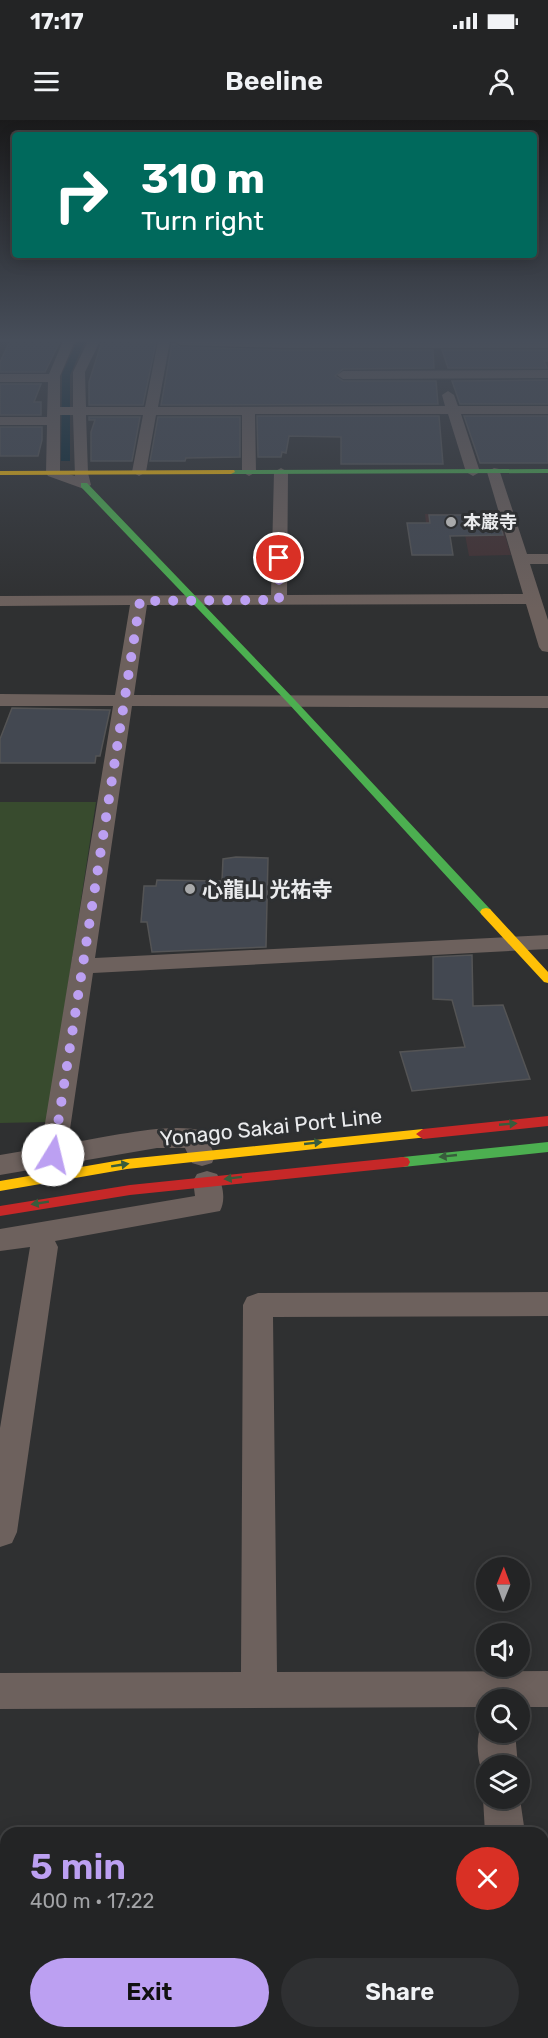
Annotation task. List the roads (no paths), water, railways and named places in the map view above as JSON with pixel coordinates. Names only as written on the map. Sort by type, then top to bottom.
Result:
[{"type":"street","points":[[53,431],[53,473]]},
{"type":"street","points":[[79,431],[82,479],[548,979]]},
{"type":"street","points":[[139,472],[146,431]]},
{"type":"street","points":[[248,431],[249,472]]},
{"type":"street","points":[[459,431],[473,472]]},
{"type":"street","points":[[0,473],[53,473],[82,479],[139,472],[548,471]]},
{"type":"street","points":[[279,600],[281,472]]},
{"type":"street","points":[[494,472],[548,647]]},
{"type":"street","points":[[522,559],[548,559]]},
{"type":"street","points":[[0,601],[532,599]]},
{"type":"street","points":[[53,1155],[140,601]]},
{"type":"street","points":[[0,700],[548,702]]},
{"type":"street","points":[[82,966],[548,942]]},
{"type":"street","name":"Yonago Sakai Port Line","points":[[0,1211],[130,1190],[205,1169],[548,1121]]},
{"type":"street","points":[[0,1165],[158,1139],[195,1138],[205,1169],[210,1204],[0,1240]]},
{"type":"street","name":"Yonago Sakai Port Line","points":[[0,1186],[127,1164],[205,1169],[548,1147]]},
{"type":"street","points":[[0,1532],[44,1247],[37,1232]]},
{"type":"street","points":[[258,1689],[258,1305],[548,1304]]},
{"type":"street","points":[[0,1690],[258,1689],[476,1694]]},
{"type":"street","points":[[530,1691],[548,1689]]},
{"type":"street","points":[[503,1809],[505,1827]]},
{"type":"water","points":[[61,431],[70,431],[70,461],[61,461]]},
{"type":"place","name":"本巌寺","points":[[451,522]]},
{"type":"place","name":"心龍山 光祐寺","points":[[190,889]]}]
